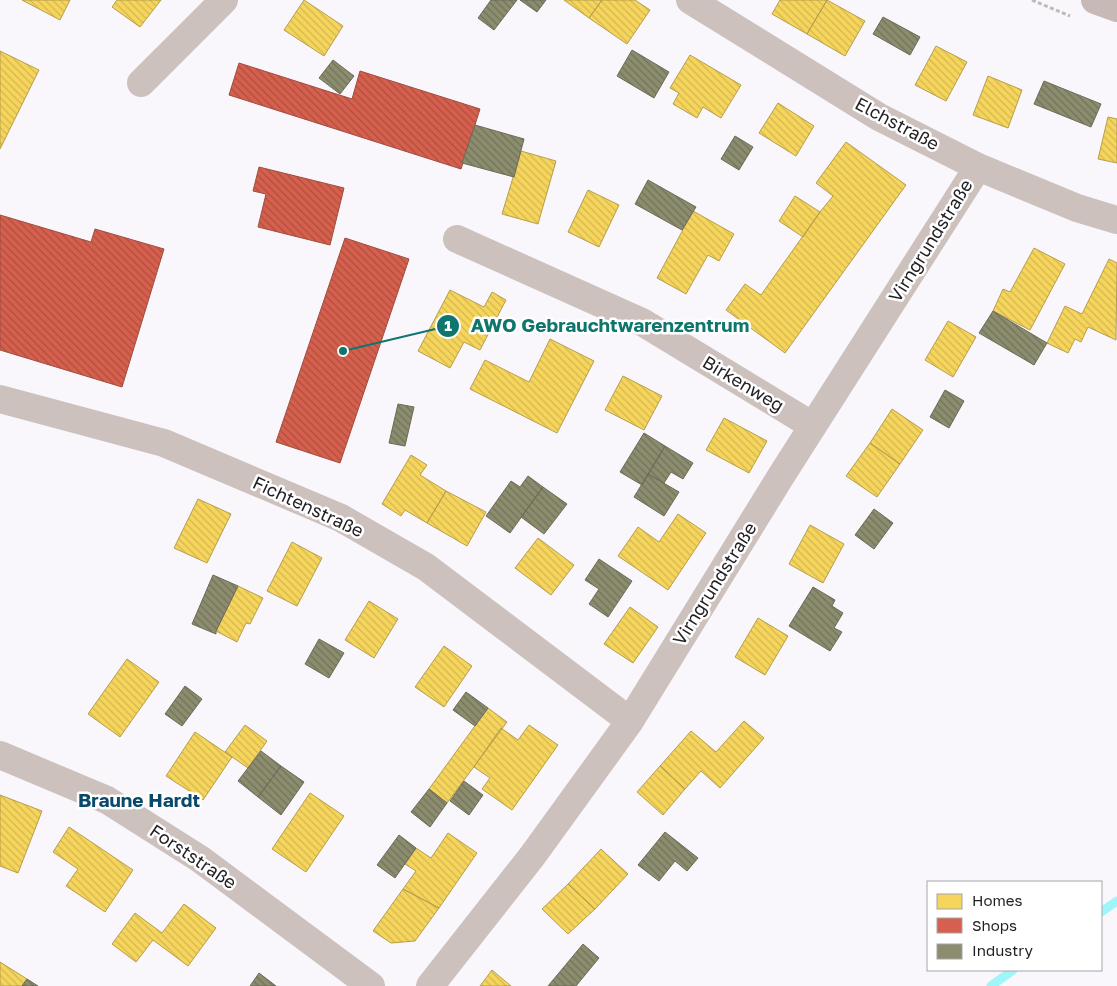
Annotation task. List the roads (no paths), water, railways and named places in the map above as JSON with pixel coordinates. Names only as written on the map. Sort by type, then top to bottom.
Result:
[{"type":"main road","points":[[1096,0],[1117,8]]},
{"type":"street","points":[[141,83],[224,0]]},
{"type":"street","name":"Elchstraße","points":[[690,0],[879,117],[978,166],[1077,208],[1117,220]]},
{"type":"street","name":"Virngrundstraße","points":[[430,986],[533,855],[630,721],[813,426],[978,166]]},
{"type":"street","name":"Birkenweg","points":[[457,239],[642,322],[813,426]]},
{"type":"street","name":"Fichtenstraße","points":[[0,399],[164,444],[341,518],[426,567],[630,721]]},
{"type":"street","name":"Forststraße","points":[[0,755],[107,800],[200,859],[371,986]]},
{"type":"waterway","points":[[1102,911],[1117,901]]},
{"type":"waterway","points":[[991,986],[1012,971]]},
{"type":"place","name":"AWO Gebrauchtwarenzentrum","points":[[343,351]]},
{"type":"district","name":"Braune Hardt","points":[[139,800]]}]
